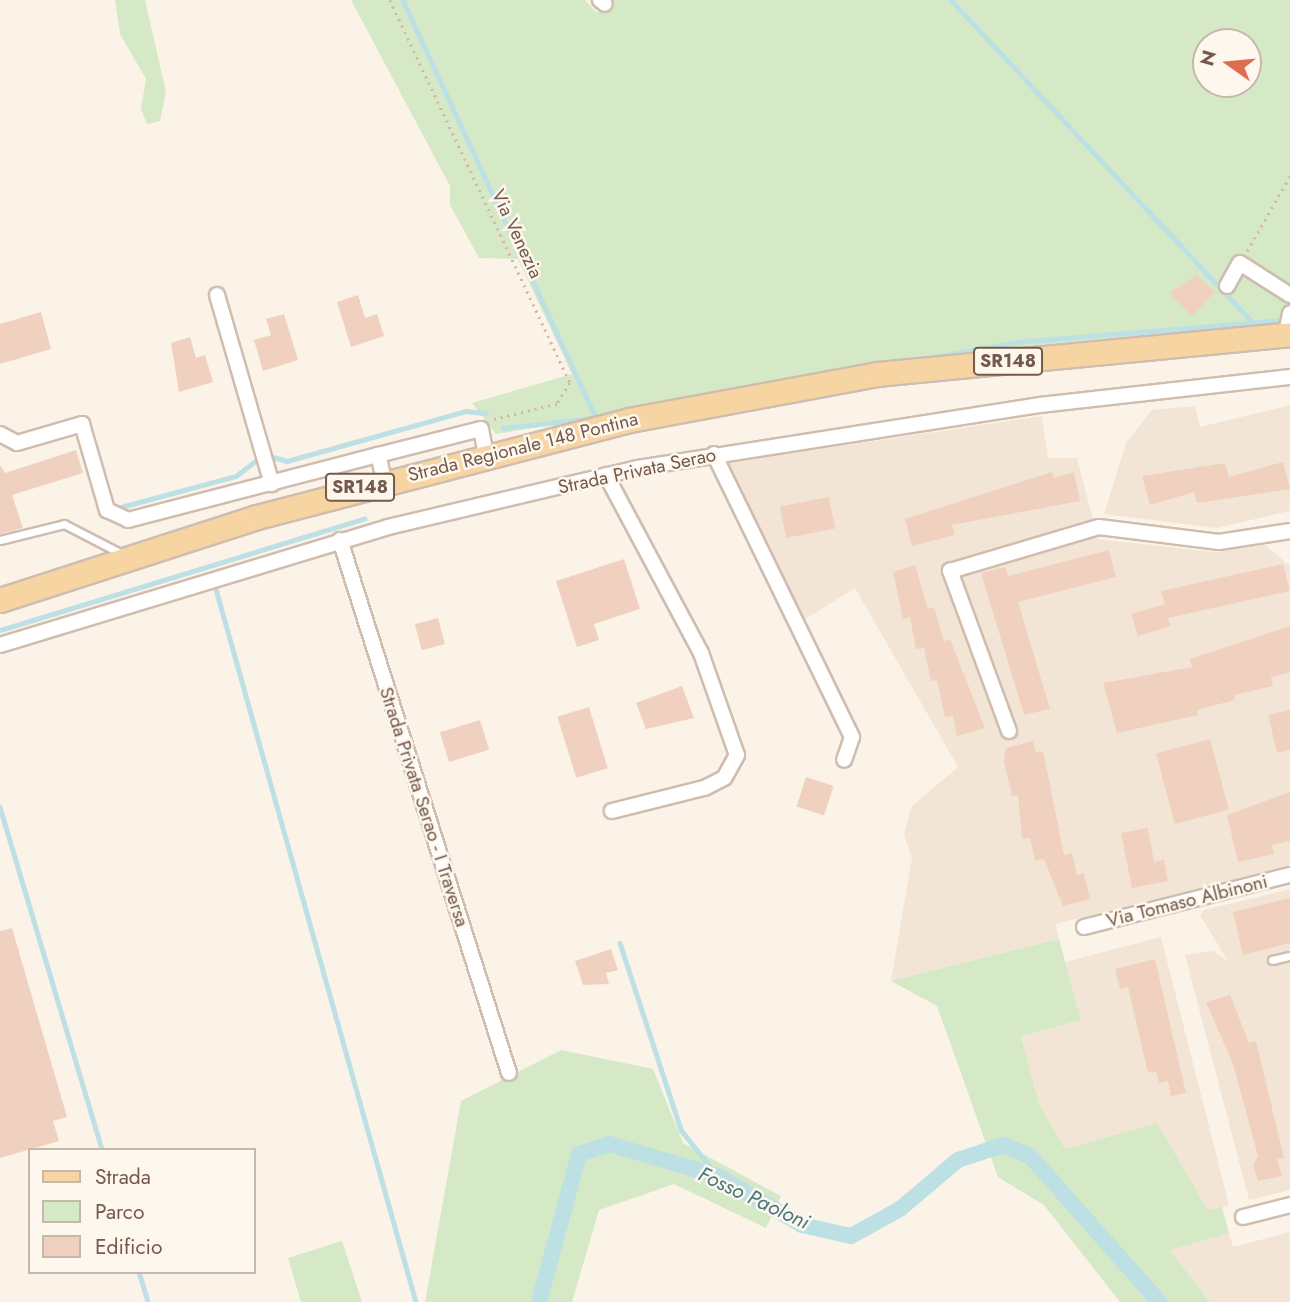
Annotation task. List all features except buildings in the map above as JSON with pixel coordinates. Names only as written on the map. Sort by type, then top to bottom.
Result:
[{"type":"main road","name":"Strada Regionale 148 Pontina","points":[[0,600],[139,559],[384,480],[486,454],[727,402],[1289,332]]},
{"type":"street","points":[[1227,286],[1240,263],[1290,295]]},
{"type":"street","points":[[217,295],[272,484]]},
{"type":"street","name":"Strada Privata Serao","points":[[0,645],[340,540],[606,475],[714,454],[1040,405],[1290,377]]},
{"type":"street","points":[[0,434],[17,443],[82,424],[107,510],[128,520],[481,429],[486,454]]},
{"type":"street","points":[[714,454],[852,737],[844,760]]},
{"type":"street","points":[[378,455],[384,480]]},
{"type":"street","points":[[606,475],[701,653],[737,755],[724,778],[704,788],[612,811]]},
{"type":"street","points":[[1009,731],[950,572],[1098,527],[1219,542],[1290,531]]},
{"type":"street","name":"Strada Privata Serao - I Traversa","points":[[340,540],[509,1073]]},
{"type":"street","name":"Via Tomaso Albinoni","points":[[1084,927],[1290,875]]},
{"type":"street","points":[[1243,1217],[1290,1205]]},
{"type":"lane","points":[[0,540],[64,524],[101,548],[139,559]]},
{"type":"lane","points":[[1272,960],[1290,956]]},
{"type":"path","name":"Via Venezia","points":[[390,0],[570,383],[557,404],[499,415],[481,429]]},
{"type":"path","points":[[1240,263],[1290,176]]},
{"type":"shaded area","points":[[1290,405],[1290,511],[1216,528],[1104,514],[1126,443],[1152,410],[1195,406],[1200,427]]},
{"type":"shaded area","points":[[1042,416],[1048,458],[1077,458],[1098,539],[1214,552],[1265,545],[1290,566],[1290,865],[1056,924],[1059,939],[891,981],[912,858],[904,835],[911,807],[958,767],[855,588],[802,621],[726,463]]},
{"type":"shaded area","points":[[1290,889],[1290,1190],[1249,1200],[1185,955],[1212,951],[1228,961],[1200,915],[1204,910]]},
{"type":"shaded area","points":[[1161,937],[1229,1205],[1208,1211],[1157,1123],[1065,1149],[1039,1103],[1021,1035],[1081,1020],[1065,962]]},
{"type":"shaded area","points":[[1290,1232],[1290,1302],[1210,1302],[1169,1249],[1229,1233],[1233,1247]]},
{"type":"green space","points":[[115,0],[145,0],[166,92],[160,121],[147,124],[141,109],[146,79],[120,34]]},
{"type":"green space","points":[[351,0],[585,0],[597,13],[610,0],[1290,0],[1290,321],[973,354],[496,434],[472,403],[572,374],[518,259],[479,258],[450,205],[450,186]]},
{"type":"green space","points":[[1059,939],[1081,1020],[1021,1036],[1039,1103],[1065,1149],[1157,1123],[1208,1210],[1222,1207],[1229,1233],[1170,1250],[1210,1302],[1120,1302],[1044,1205],[998,1177],[937,1006],[891,981]]},
{"type":"green space","points":[[561,1050],[653,1069],[683,1143],[781,1196],[766,1228],[674,1184],[599,1210],[572,1302],[425,1302],[461,1101]]},
{"type":"green space","points":[[342,1241],[362,1302],[301,1302],[288,1258]]},
{"type":"waterway","points":[[403,0],[596,417]]},
{"type":"waterway","points":[[951,0],[1252,322]]},
{"type":"waterway","points":[[929,358],[1017,342],[1286,320]]},
{"type":"waterway","points":[[273,457],[287,461],[466,411],[486,413]]},
{"type":"waterway","points":[[503,428],[593,418]]},
{"type":"waterway","points":[[121,507],[236,476],[254,462]]},
{"type":"waterway","points":[[0,630],[364,519]]},
{"type":"waterway","points":[[216,589],[416,1302]]},
{"type":"waterway","points":[[0,807],[101,1148]]},
{"type":"waterway","points":[[620,943],[681,1130],[718,1176]]},
{"type":"waterway","name":"Fosso Paoloni","points":[[539,1302],[579,1154],[609,1144],[718,1176],[802,1225],[851,1236],[900,1209],[958,1160],[1003,1145],[1030,1156],[1159,1302]]},
{"type":"waterway","points":[[140,1274],[148,1302]]}]
